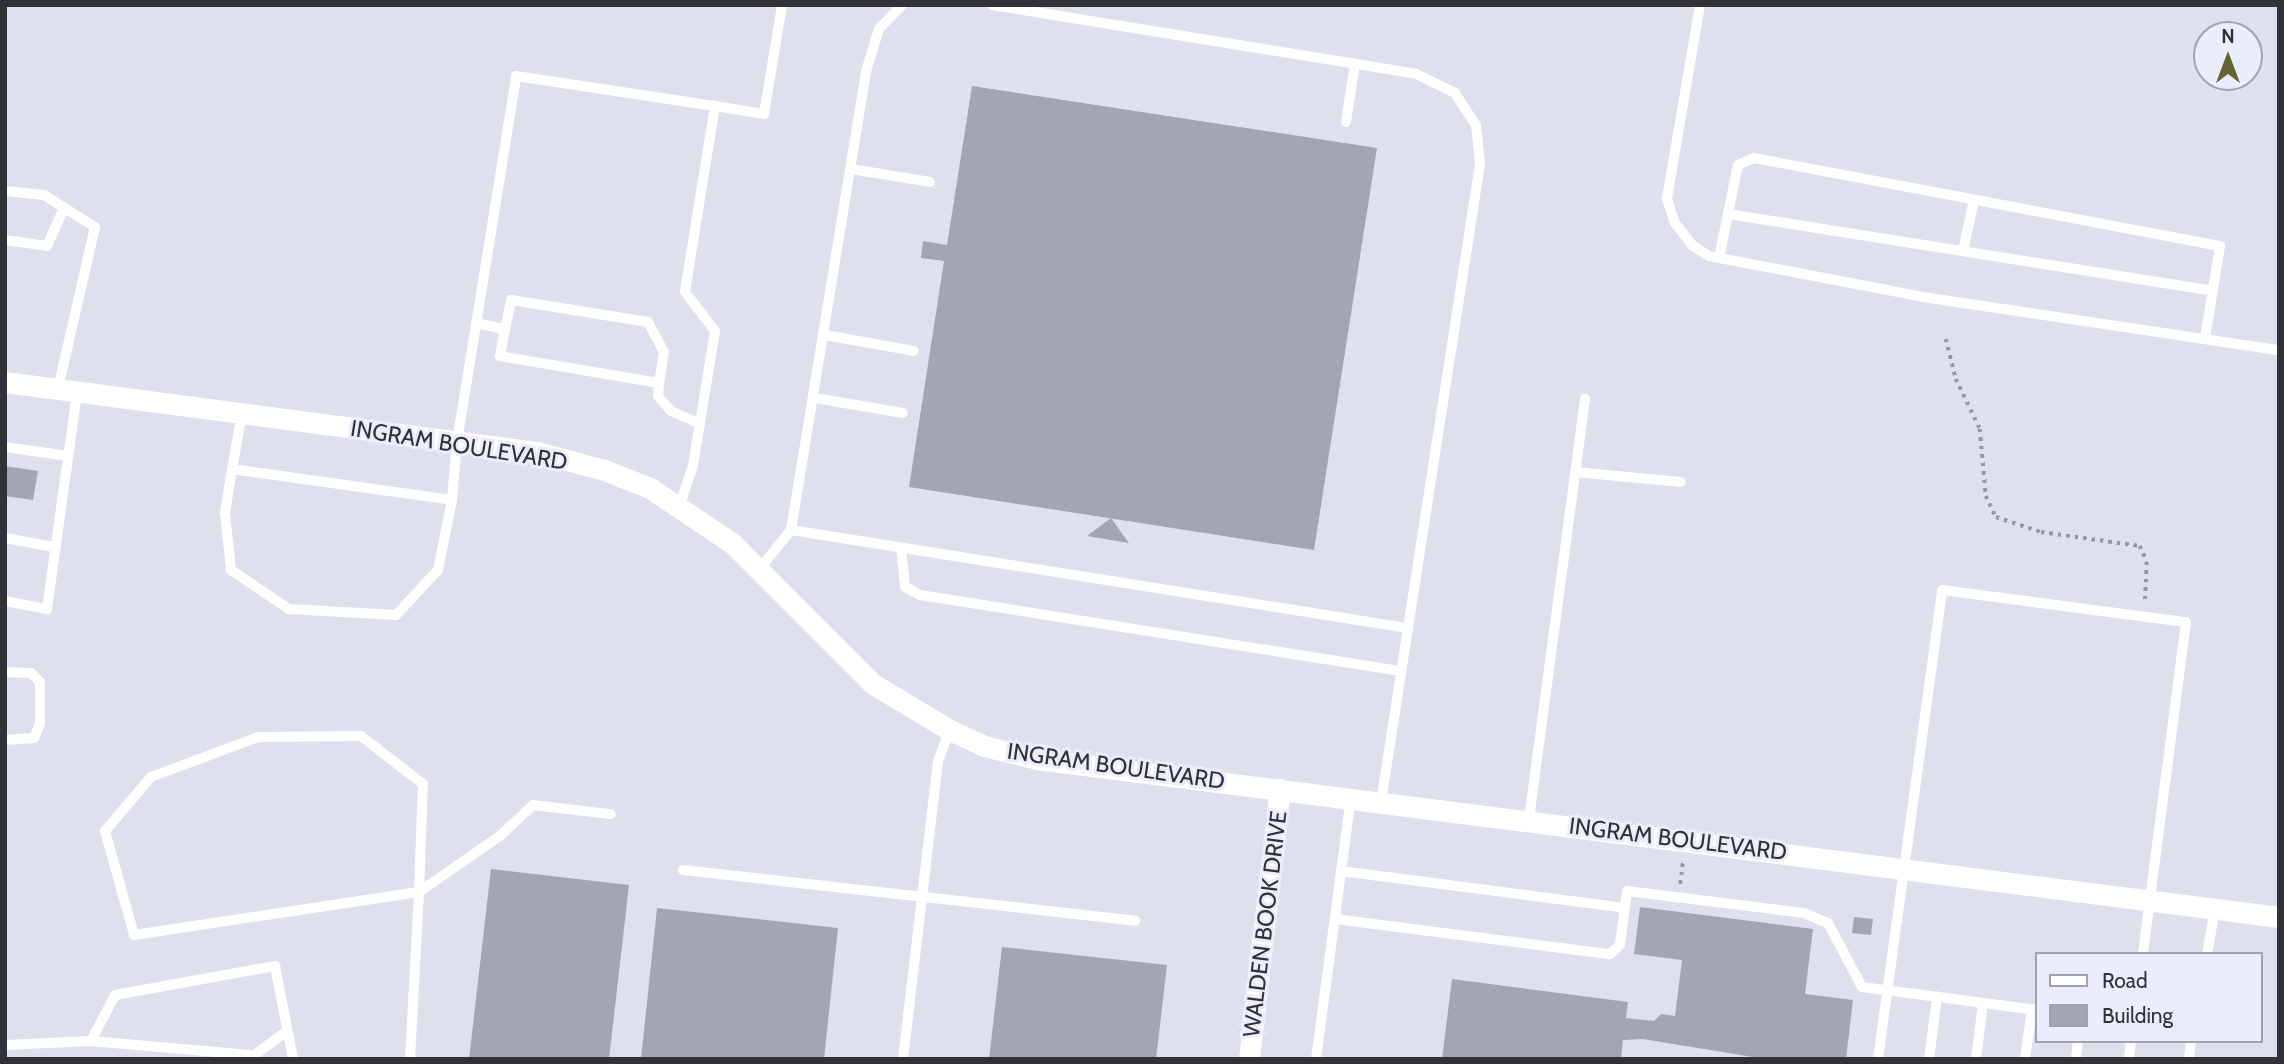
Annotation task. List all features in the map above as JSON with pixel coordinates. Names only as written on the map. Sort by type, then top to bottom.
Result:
[{"type":"street","name":"INGRAM BOULEVARD","points":[[5,382],[537,453],[604,470],[650,488],[732,543],[873,684],[950,730],[984,746],[1038,760],[1529,819],[2279,917]]},
{"type":"street","name":"WALDEN BOOK DRIVE","points":[[1249,1059],[1280,789]]},
{"type":"lane","points":[[242,414],[225,513],[231,570],[289,609],[396,615],[438,570],[452,500],[457,442],[516,76],[764,114],[782,5]]},
{"type":"lane","points":[[758,571],[791,530],[873,44],[883,23],[902,5]]},
{"type":"lane","points":[[992,5],[1416,74],[1444,85],[1470,114],[1481,149],[1381,802]]},
{"type":"lane","points":[[1700,5],[1667,199],[1675,223],[1693,246],[1719,258],[1923,297],[2279,350]]},
{"type":"lane","points":[[1346,122],[1355,64]]},
{"type":"lane","points":[[679,508],[693,466],[715,331],[685,292],[715,106]]},
{"type":"lane","points":[[1719,258],[1738,165],[1754,158],[2220,246],[2205,339]]},
{"type":"lane","points":[[851,169],[930,182]]},
{"type":"lane","points":[[5,191],[44,195],[95,227],[67,391],[68,456],[47,608],[5,601]]},
{"type":"lane","points":[[1963,251],[1974,200]]},
{"type":"lane","points":[[5,240],[47,246],[64,208]]},
{"type":"lane","points":[[1728,214],[2213,291]]},
{"type":"lane","points":[[659,383],[500,356],[511,300],[648,322],[664,352],[658,396],[671,411],[700,424]]},
{"type":"lane","points":[[476,324],[505,329]]},
{"type":"lane","points":[[825,335],[914,351]]},
{"type":"lane","points":[[815,398],[904,413]]},
{"type":"lane","points":[[1529,819],[1585,399]]},
{"type":"lane","points":[[5,447],[68,456]]},
{"type":"lane","points":[[232,469],[452,500]]},
{"type":"lane","points":[[1575,471],[1681,482]]},
{"type":"lane","points":[[791,530],[1408,628]]},
{"type":"lane","points":[[5,538],[54,547]]},
{"type":"lane","points":[[901,548],[905,587],[920,595],[1401,671]]},
{"type":"lane","points":[[1878,1059],[1942,590],[2186,622],[2143,952]]},
{"type":"lane","points":[[5,672],[31,673],[40,682],[40,724],[34,738],[5,740]]},
{"type":"lane","points":[[903,1059],[938,761],[950,730]]},
{"type":"lane","points":[[410,1059],[419,892],[423,784],[361,736],[258,737],[151,777],[105,831],[134,935],[419,892],[500,836],[533,805],[610,814]]},
{"type":"lane","points":[[1316,1059],[1351,798]]},
{"type":"lane","points":[[683,870],[1135,922]]},
{"type":"lane","points":[[1341,871],[1625,908]]},
{"type":"lane","points":[[1335,919],[1610,954],[1620,945],[1627,891],[1812,914],[1832,928],[1859,985],[1887,991],[2034,1009],[2025,1059]]},
{"type":"lane","points":[[2207,952],[2215,909]]},
{"type":"lane","points":[[91,1041],[115,995],[275,966],[293,1059]]},
{"type":"lane","points":[[1929,1059],[1937,997]]},
{"type":"lane","points":[[1976,1059],[1983,1003]]},
{"type":"lane","points":[[5,1045],[91,1041],[250,1057],[287,1031]]},
{"type":"path","points":[[1946,339],[1956,379],[1980,429],[1986,496],[1996,517],[2041,531],[2140,546],[2148,570],[2143,617]]},
{"type":"path","points":[[1679,886],[1683,859]]},
{"type":"building","points":[[972,86],[1377,148],[1314,550],[909,487],[944,261],[921,258],[923,241],[947,245]]},
{"type":"building","points":[[5,466],[38,471],[33,500],[5,496]]},
{"type":"building","points":[[1111,518],[1129,543],[1087,536]]},
{"type":"building","points":[[491,869],[629,885],[609,1059],[469,1059]]},
{"type":"building","points":[[1640,907],[1813,929],[1805,994],[1853,1000],[1846,1059],[1765,1059],[1643,1039],[1623,1040],[1621,1059],[1442,1059],[1452,979],[1628,1002],[1626,1018],[1654,1021],[1661,1014],[1675,1016],[1682,960],[1634,954]]},
{"type":"building","points":[[657,908],[838,928],[824,1059],[641,1059]]},
{"type":"building","points":[[1854,917],[1873,919],[1871,935],[1852,933]]},
{"type":"building","points":[[1002,947],[1167,965],[1156,1059],[989,1059]]}]
